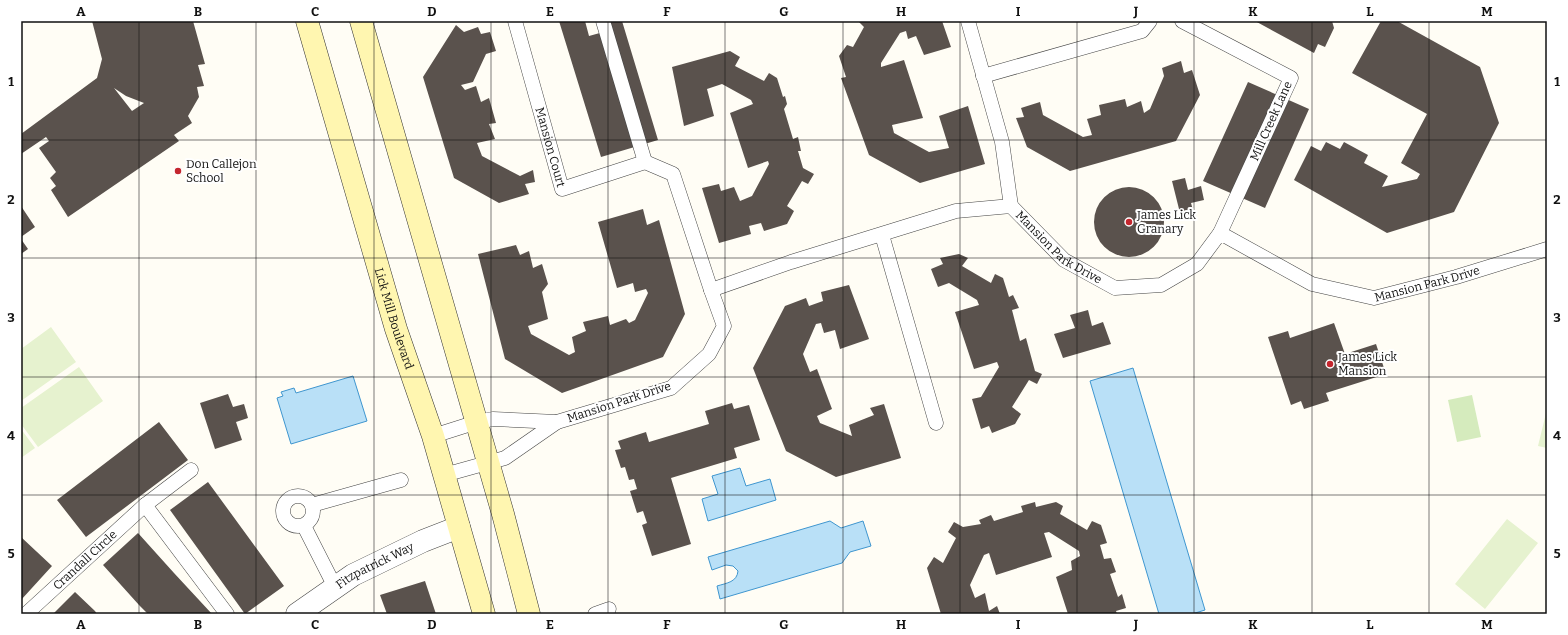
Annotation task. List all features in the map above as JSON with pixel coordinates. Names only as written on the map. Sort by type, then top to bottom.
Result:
[{"type":"main road","name":"Lick Mill Boulevard","points":[[307,21],[396,329],[433,436],[484,614]]},
{"type":"main road","points":[[361,21],[477,422],[529,614]]},
{"type":"street","name":"Fitzpatrick Way","points":[[297,614],[353,575],[423,541],[459,527]]},
{"type":"lane","name":"Mansion Court","points":[[515,21],[562,189],[645,162]]},
{"type":"lane","points":[[603,21],[645,162],[673,174],[711,290]]},
{"type":"lane","points":[[968,21],[1002,142],[1011,206]]},
{"type":"lane","points":[[983,76],[1142,31],[1150,21]]},
{"type":"lane","name":"Mill Creek Lane","points":[[1182,21],[1291,78],[1220,233]]},
{"type":"lane","name":"Mansion Park Drive","points":[[444,476],[505,458],[557,422],[672,388],[709,354],[724,326],[711,290],[956,211],[1011,206],[1064,260],[1115,288],[1161,285],[1197,264],[1220,233],[1312,284],[1374,298],[1456,277],[1547,249]]},
{"type":"lane","points":[[882,234],[936,423]]},
{"type":"lane","name":"Mansion Park Drive","points":[[433,436],[477,422],[493,419],[557,422]]},
{"type":"lane","name":"Crandall Circle","points":[[26,614],[145,505],[191,470]]},
{"type":"lane","points":[[312,505],[401,480]]},
{"type":"lane","points":[[292,496],[304,496],[312,505],[313,517],[304,526],[291,526],[283,517],[283,505],[292,496]]},
{"type":"lane","points":[[145,505],[227,614]]},
{"type":"lane","points":[[304,526],[335,587]]},
{"type":"lane","points":[[595,614],[609,609]]},
{"type":"green space","points":[[51,327],[76,362],[21,401],[21,349]]},
{"type":"green space","points":[[79,367],[103,401],[38,447],[21,424],[21,408]]},
{"type":"green space","points":[[1472,395],[1481,437],[1457,442],[1448,400]]},
{"type":"green space","points":[[1547,409],[1547,448],[1538,446]]},
{"type":"green space","points":[[21,429],[35,448],[21,458]]},
{"type":"green space","points":[[1507,519],[1538,543],[1485,609],[1455,584]]},
{"type":"water","points":[[1133,368],[1205,610],[1192,614],[1159,614],[1090,381]]},
{"type":"water","points":[[353,376],[367,421],[291,444],[277,398],[283,396],[281,392],[294,388],[296,393]]},
{"type":"water","points":[[740,468],[746,486],[770,479],[776,500],[708,521],[702,499],[718,494],[712,476]]},
{"type":"water","points":[[830,521],[841,528],[863,521],[871,546],[850,552],[842,563],[720,599],[717,586],[734,580],[738,571],[733,566],[726,565],[712,570],[708,557]]},
{"type":"building","points":[[92,21],[193,21],[205,64],[198,65],[204,86],[197,87],[199,97],[188,116],[192,123],[174,135],[179,141],[68,217],[51,190],[56,186],[50,178],[56,172],[39,148],[49,141],[46,137],[21,154],[21,134],[97,78],[102,59]],"holes":[[[114,88],[126,96],[144,103],[132,111]]]},
{"type":"building","points":[[559,21],[585,21],[589,36],[607,31],[603,21],[622,21],[658,140],[601,157]]},
{"type":"building","points":[[858,21],[942,21],[951,47],[924,55],[916,36],[908,39],[906,31],[900,33],[881,63],[881,67],[904,60],[923,118],[892,125],[894,133],[929,152],[949,148],[939,116],[968,106],[985,164],[920,183],[869,155],[841,78],[846,77],[839,56],[847,45],[853,47],[864,27]]},
{"type":"building","points":[[1255,21],[1332,21],[1334,28],[1325,47],[1318,44],[1314,53]]},
{"type":"building","points":[[1381,21],[1397,21],[1480,67],[1499,123],[1454,212],[1387,233],[1294,180],[1311,146],[1321,151],[1326,142],[1340,149],[1344,142],[1368,155],[1364,163],[1388,176],[1382,187],[1417,179],[1420,174],[1401,163],[1427,114],[1352,73]]},
{"type":"building","points":[[456,25],[464,32],[478,27],[481,34],[490,32],[496,51],[486,54],[473,82],[461,85],[465,90],[476,86],[481,102],[489,98],[496,123],[489,124],[495,139],[477,143],[482,156],[520,176],[533,170],[535,182],[525,184],[529,194],[499,203],[454,178],[423,77]]},
{"type":"building","points":[[730,51],[740,57],[735,66],[764,81],[769,73],[777,78],[783,97],[785,96],[787,104],[784,109],[793,139],[798,137],[801,151],[798,151],[803,168],[814,174],[808,184],[802,181],[787,206],[794,211],[787,224],[764,231],[761,223],[749,226],[751,234],[719,243],[702,188],[719,184],[721,191],[734,187],[740,201],[752,196],[769,164],[768,161],[748,168],[730,113],[753,104],[751,100],[722,84],[707,89],[714,116],[684,126],[672,67]]},
{"type":"building","points":[[1181,61],[1184,73],[1192,70],[1200,95],[1176,141],[1070,171],[1027,147],[1016,118],[1024,117],[1021,108],[1040,102],[1043,115],[1083,137],[1092,135],[1087,119],[1101,115],[1099,105],[1125,99],[1127,107],[1141,101],[1144,113],[1150,109],[1164,76],[1162,68]]},
{"type":"building","points":[[1248,82],[1309,109],[1265,208],[1203,181]]},
{"type":"building","points":[[1185,178],[1188,190],[1201,186],[1204,200],[1191,203],[1194,214],[1181,217],[1172,181]]},
{"type":"building","name":"James Lick Granary","points":[[1122,187],[1136,187],[1149,193],[1158,202],[1162,208],[1164,222],[1162,236],[1154,247],[1143,255],[1136,257],[1122,257],[1115,255],[1104,247],[1096,236],[1094,229],[1094,215],[1096,208],[1104,197],[1115,189]]},
{"type":"building","points":[[21,206],[35,227],[21,237]]},
{"type":"building","points":[[643,209],[647,225],[659,220],[685,314],[663,357],[562,393],[505,359],[478,254],[516,245],[520,255],[529,251],[533,268],[542,264],[548,284],[542,292],[548,319],[528,326],[531,334],[569,355],[575,352],[572,337],[586,331],[583,322],[608,316],[610,325],[626,319],[629,323],[635,320],[648,293],[646,289],[635,292],[633,283],[617,288],[598,222]]},
{"type":"building","points":[[21,239],[28,249],[21,254]]},
{"type":"building","points":[[959,254],[968,258],[962,266],[991,283],[995,274],[1003,278],[1009,297],[1013,295],[1019,308],[1012,310],[1020,341],[1026,338],[1035,371],[1042,374],[1037,384],[1029,380],[1012,407],[1021,414],[1015,424],[992,433],[989,426],[981,429],[972,399],[981,397],[999,367],[997,362],[974,369],[955,312],[979,305],[977,300],[949,283],[938,287],[931,269],[943,264],[940,258]]},
{"type":"building","points":[[849,285],[869,339],[840,349],[835,330],[824,333],[821,323],[816,324],[803,354],[810,372],[817,369],[832,409],[817,416],[820,423],[852,436],[849,425],[874,415],[870,408],[884,404],[901,458],[836,477],[786,451],[753,368],[785,306],[806,298],[809,306],[823,301],[821,292]]},
{"type":"building","points":[[1088,310],[1092,326],[1103,322],[1111,344],[1063,358],[1054,334],[1075,328],[1070,315]]},
{"type":"building","name":"James Lick Mansion","points":[[1334,323],[1345,354],[1376,344],[1386,374],[1326,393],[1329,401],[1304,409],[1301,401],[1291,405],[1268,337],[1288,331],[1290,338]]},
{"type":"building","points":[[228,394],[233,407],[244,404],[248,418],[236,422],[242,440],[215,449],[200,403]]},
{"type":"building","points":[[732,403],[734,409],[749,405],[760,440],[734,448],[737,458],[671,478],[691,544],[652,556],[642,525],[647,523],[643,511],[637,513],[630,491],[637,489],[634,479],[629,480],[625,467],[621,468],[615,450],[621,449],[618,441],[646,432],[649,442],[709,424],[705,411]]},
{"type":"building","points":[[159,422],[188,460],[86,537],[57,500]]},
{"type":"building","points":[[208,482],[284,586],[245,614],[170,510]]},
{"type":"building","points":[[1035,502],[1036,507],[1056,502],[1063,506],[1060,514],[1087,530],[1092,521],[1101,525],[1107,543],[1100,545],[1104,559],[1111,558],[1116,572],[1110,574],[1118,597],[1122,594],[1126,608],[1116,611],[1117,614],[1068,614],[1056,577],[1072,570],[1071,561],[1080,556],[1079,551],[1049,532],[1044,533],[1052,557],[996,575],[989,553],[984,555],[970,585],[975,598],[985,593],[989,611],[997,606],[1000,614],[941,614],[927,568],[934,557],[943,563],[956,538],[948,532],[954,522],[963,527],[981,524],[979,520],[991,515],[994,521],[1023,512],[1021,506]]},
{"type":"building","points":[[138,533],[212,614],[148,614],[139,605],[103,565]]},
{"type":"building","points":[[21,537],[52,566],[21,600]]},
{"type":"building","points":[[425,581],[436,614],[387,614],[380,595]]},
{"type":"building","points":[[75,592],[97,614],[53,614]]},
{"type":"place","name":"Don Callejon School","points":[[178,171]]},
{"type":"place","name":"James Lick Granary","points":[[1129,222]]},
{"type":"place","name":"James Lick Mansion","points":[[1330,364]]}]
